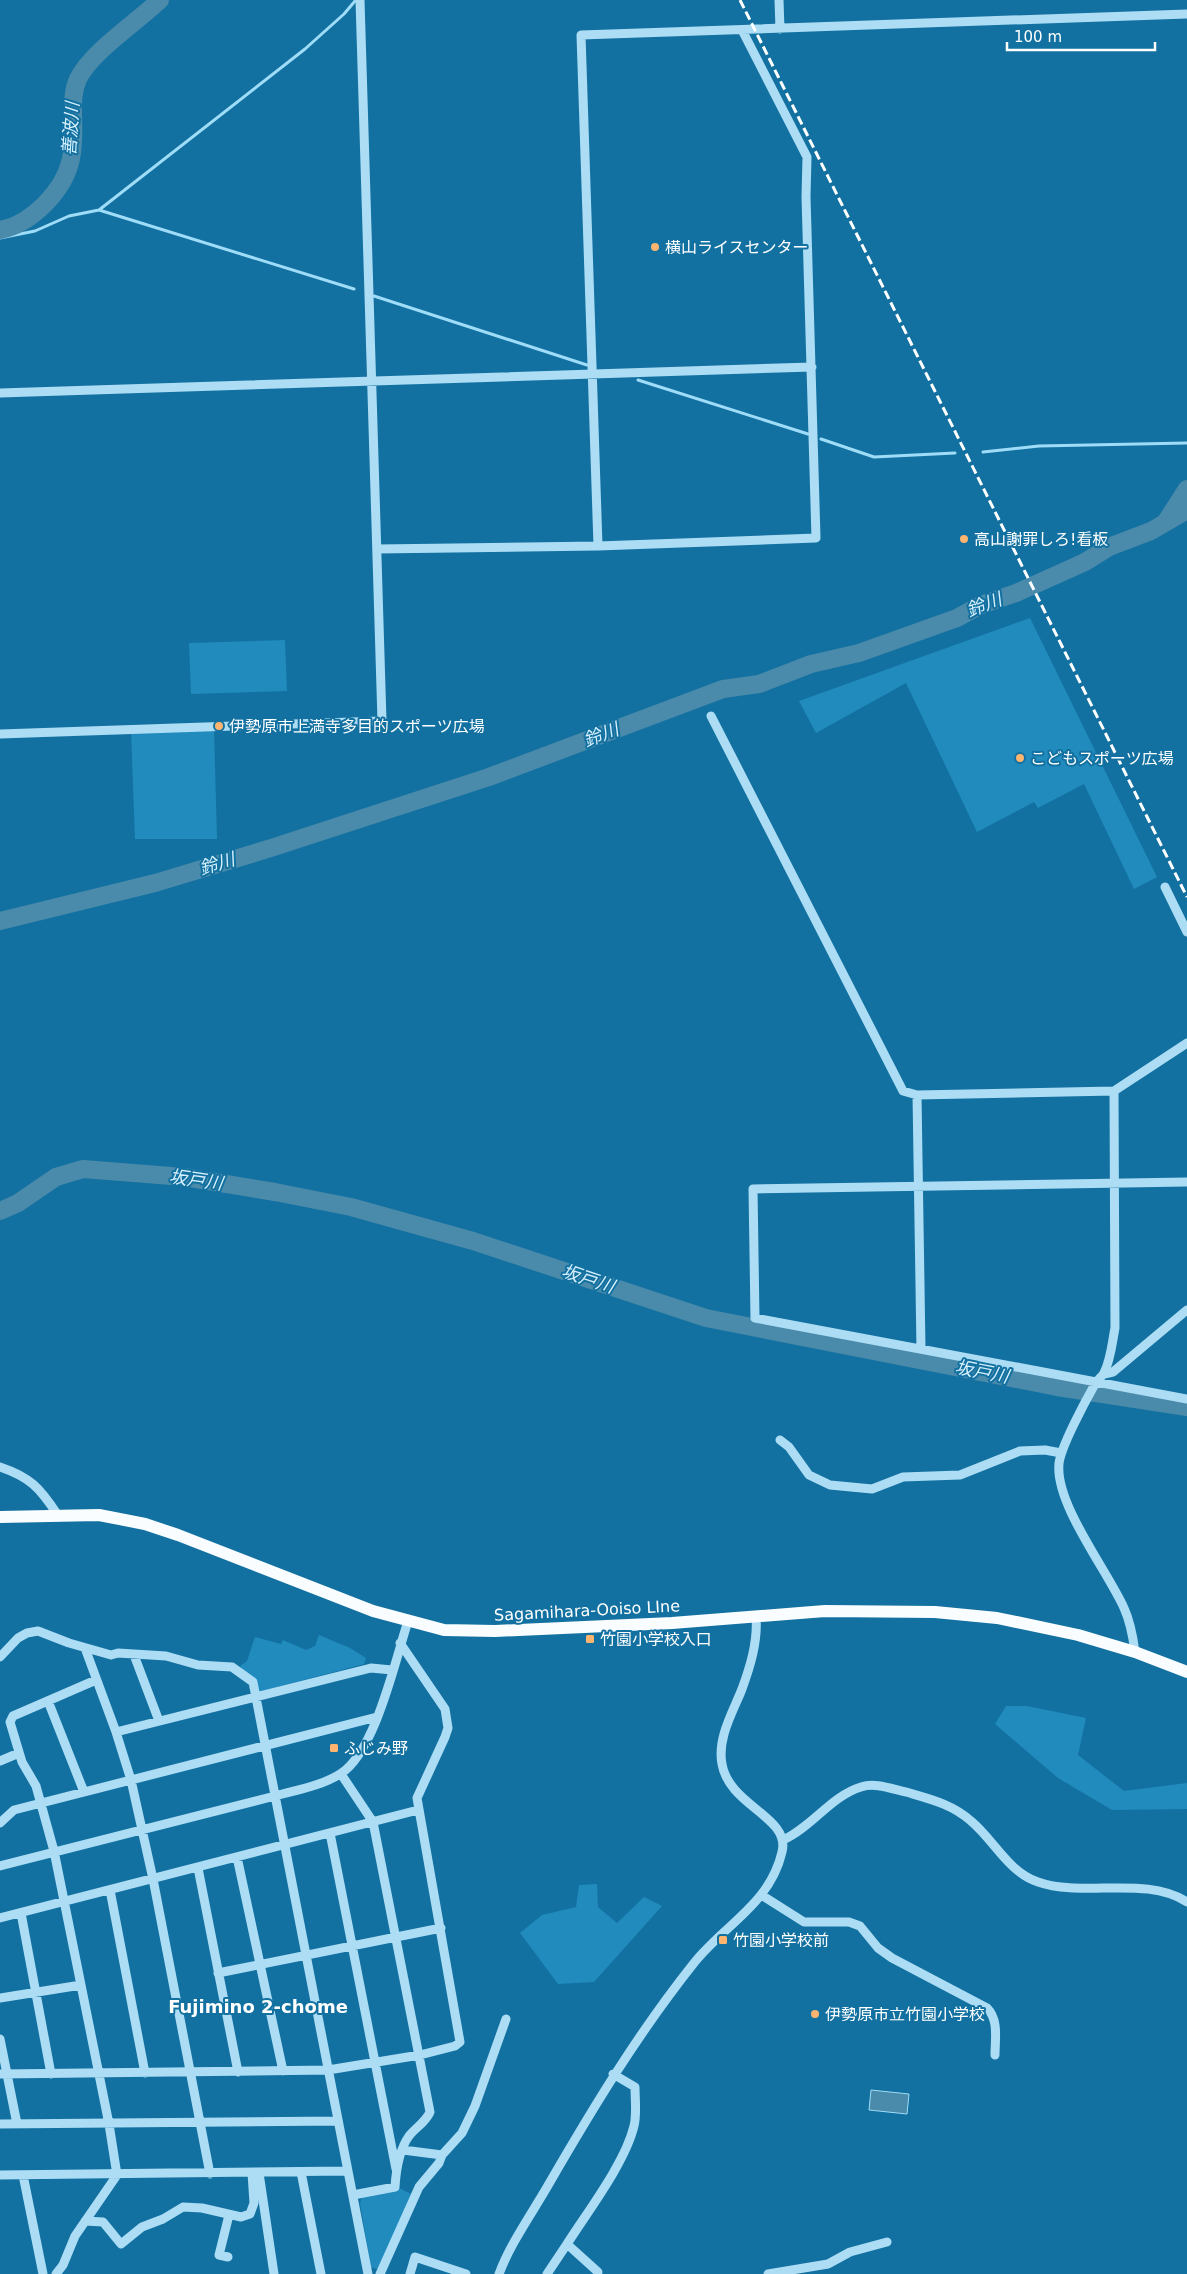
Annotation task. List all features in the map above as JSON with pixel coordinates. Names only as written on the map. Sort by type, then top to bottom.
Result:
[{"type":"main road","name":"Sagamihara-Ooiso LIne","points":[[0,1517],[57,1514],[99,1515],[145,1524],[178,1535],[339,1599],[408,1621],[444,1630],[475,1631],[756,1617],[825,1611],[879,1610],[950,1613],[1034,1625],[1104,1641],[1187,1672]]},
{"type":"street","points":[[0,734],[382,721],[360,0]]},
{"type":"street","points":[[779,0],[780,29]]},
{"type":"street","points":[[598,546],[581,35],[1187,14]]},
{"type":"street","points":[[377,549],[598,546],[816,538],[806,197],[807,157],[742,30]]},
{"type":"street","points":[[0,393],[812,367]]},
{"type":"street","points":[[711,716],[903,1092],[917,1095],[1114,1091],[1187,1043]]},
{"type":"street","points":[[1165,887],[1187,932]]},
{"type":"street","points":[[1114,1091],[1115,1328],[1110,1358],[1104,1374],[1096,1382],[1061,1454],[1059,1465],[1063,1492],[1075,1519],[1124,1609],[1135,1652]]},
{"type":"street","points":[[917,1095],[921,1349]]},
{"type":"street","points":[[1187,1182],[753,1189],[755,1318],[1187,1399]]},
{"type":"street","points":[[1104,1374],[1113,1372],[1187,1310]]},
{"type":"street","points":[[780,1440],[789,1447],[810,1475],[830,1485],[872,1489],[903,1477],[960,1475],[1020,1451],[1045,1450],[1061,1454]]},
{"type":"street","points":[[0,1467],[26,1477],[33,1483],[57,1514]]},
{"type":"street","points":[[499,2274],[613,2074],[694,1962],[762,1896],[776,1873],[783,1851],[783,1840],[772,1822],[731,1788],[722,1764],[722,1743],[728,1721],[742,1688],[755,1645],[756,1617]]},
{"type":"street","points":[[0,1866],[275,1796],[318,1784],[341,1774],[352,1764],[367,1743],[408,1621]]},
{"type":"street","points":[[0,1657],[18,1638],[27,1633],[38,1631],[85,1648],[112,1655],[118,1653],[166,1656],[198,1665],[232,1667],[253,1682],[368,2274]]},
{"type":"street","points":[[4,2074],[328,2070],[420,2054],[455,2046],[460,2042],[417,1798],[445,1737],[448,1719],[445,1709],[400,1643]]},
{"type":"street","points":[[85,1648],[132,1780],[202,2123],[210,2174]]},
{"type":"street","points":[[134,1654],[159,1721]]},
{"type":"street","points":[[116,1732],[371,1668],[392,1670]]},
{"type":"street","points":[[56,2274],[63,2265],[75,2236],[117,2175],[110,2124],[54,1851],[42,1802],[19,1753],[10,1722],[13,1716],[96,1680]]},
{"type":"street","points":[[48,1701],[84,1792]]},
{"type":"street","points":[[0,1823],[14,1810],[42,1802],[377,1717]]},
{"type":"street","points":[[0,1761],[19,1753]]},
{"type":"street","points":[[341,1774],[374,1822],[430,2112],[427,2119],[408,2137],[396,2170]]},
{"type":"street","points":[[783,1840],[794,1835],[850,1791],[864,1786],[883,1786],[935,1800],[956,1809],[989,1838],[1011,1865],[1038,1882],[1056,1886],[1156,1891],[1177,1896],[1187,1902]]},
{"type":"street","points":[[0,1918],[418,1810]]},
{"type":"street","points":[[330,1833],[396,2170],[395,2187],[354,2195]]},
{"type":"street","points":[[237,1857],[283,2071]]},
{"type":"street","points":[[198,1868],[238,2072]]},
{"type":"street","points":[[110,1890],[145,2073]]},
{"type":"street","points":[[762,1896],[804,1922],[849,1922],[860,1926],[878,1948],[892,1958],[987,2008],[993,2014],[996,2024],[995,2055]]},
{"type":"street","points":[[21,1913],[51,2074]]},
{"type":"street","points":[[218,1973],[441,1928]]},
{"type":"street","points":[[0,1998],[81,1985]]},
{"type":"street","points":[[380,2274],[419,2186],[439,2163],[442,2155],[462,2133],[475,2106],[506,2019]]},
{"type":"street","points":[[0,2039],[4,2074],[17,2124]]},
{"type":"street","points":[[548,2274],[600,2192],[630,2140],[635,2123],[635,2087],[613,2074]]},
{"type":"street","points":[[0,2124],[338,2121]]},
{"type":"street","points":[[403,2150],[442,2155]]},
{"type":"street","points":[[0,2175],[348,2171]]},
{"type":"street","points":[[301,2172],[321,2274]]},
{"type":"street","points":[[85,2221],[103,2222],[121,2244],[142,2227],[163,2219],[183,2207],[202,2208],[241,2217],[250,2214],[254,2203],[255,2173]]},
{"type":"street","points":[[255,2173],[274,2274]]},
{"type":"street","points":[[23,2175],[43,2274]]},
{"type":"street","points":[[228,2257],[219,2255],[229,2215]]},
{"type":"street","points":[[768,2274],[828,2264],[850,2252],[887,2242]]},
{"type":"street","points":[[567,2244],[599,2273]]},
{"type":"street","points":[[410,2274],[415,2257],[466,2274]]},
{"type":"shaded area","name":"こどもスポーツ広場","points":[[1030,618],[1157,877],[1134,889],[1084,784],[1038,808],[1034,802],[977,832],[906,683],[816,733],[799,701]]},
{"type":"shaded area","points":[[285,640],[287,691],[191,694],[189,643]]},
{"type":"shaded area","points":[[214,729],[217,839],[135,839],[131,731]]},
{"type":"shaded area","points":[[319,1635],[350,1648],[366,1658],[364,1664],[258,1692],[240,1666],[247,1661],[255,1637],[281,1644],[283,1640],[306,1650],[315,1646]]},
{"type":"shaded area","points":[[1006,1706],[1027,1706],[1086,1718],[1078,1755],[1124,1791],[1187,1783],[1187,1809],[1112,1810],[1058,1778],[995,1724]]},
{"type":"shaded area","points":[[597,1884],[598,1907],[617,1923],[644,1897],[662,1906],[594,1982],[558,1984],[520,1933],[542,1915],[576,1907],[579,1885]]},
{"type":"shaded area","points":[[871,2090],[909,2094],[907,2114],[869,2110]]},
{"type":"shaded area","points":[[397,2187],[411,2194],[379,2270],[371,2267],[360,2203],[362,2196]]},
{"type":"waterway","name":"善波川","points":[[0,230],[19,224],[30,217],[45,204],[62,183],[72,151],[74,96],[78,79],[93,58],[160,0]]},
{"type":"waterway","points":[[0,238],[35,231],[69,216],[99,210],[305,49],[344,14],[355,1]]},
{"type":"waterway","points":[[99,210],[354,289]]},
{"type":"waterway","points":[[374,296],[587,365]]},
{"type":"waterway","points":[[638,380],[808,434]]},
{"type":"waterway","points":[[821,439],[874,457],[955,453]]},
{"type":"waterway","points":[[983,452],[1039,446],[1187,443]]},
{"type":"waterway","points":[[1167,520],[1187,489]]},
{"type":"waterway","name":"鈴川","points":[[0,921],[155,883],[271,848],[489,777],[723,689],[759,684],[811,664],[859,653],[957,618],[981,605],[1016,593],[1085,562],[1109,547],[1151,531],[1187,510]]},
{"type":"waterway","name":"坂戸川","points":[[0,1211],[18,1203],[56,1177],[83,1169],[184,1177],[275,1192],[351,1207],[473,1241],[706,1318],[1057,1387],[1187,1407]]},
{"type":"railway","points":[[740,0],[1187,897]]},
{"type":"place","name":"横山ライスセンター","points":[[655,247]]},
{"type":"place","name":"高山謝罪しろ!看板","points":[[964,539]]},
{"type":"place","name":"伊勢原市上満寺多目的スポーツ広場","points":[[219,726]]},
{"type":"place","name":"こどもスポーツ広場","points":[[1020,758]]},
{"type":"place","name":"竹園小学校入口","points":[[590,1639]]},
{"type":"place","name":"ふじみ野","points":[[334,1748]]},
{"type":"place","name":"竹園小学校前","points":[[723,1940]]},
{"type":"place","name":"伊勢原市立竹園小学校","points":[[815,2014]]},
{"type":"district","name":"Fujimino 2-chome","points":[[258,2007]]}]
